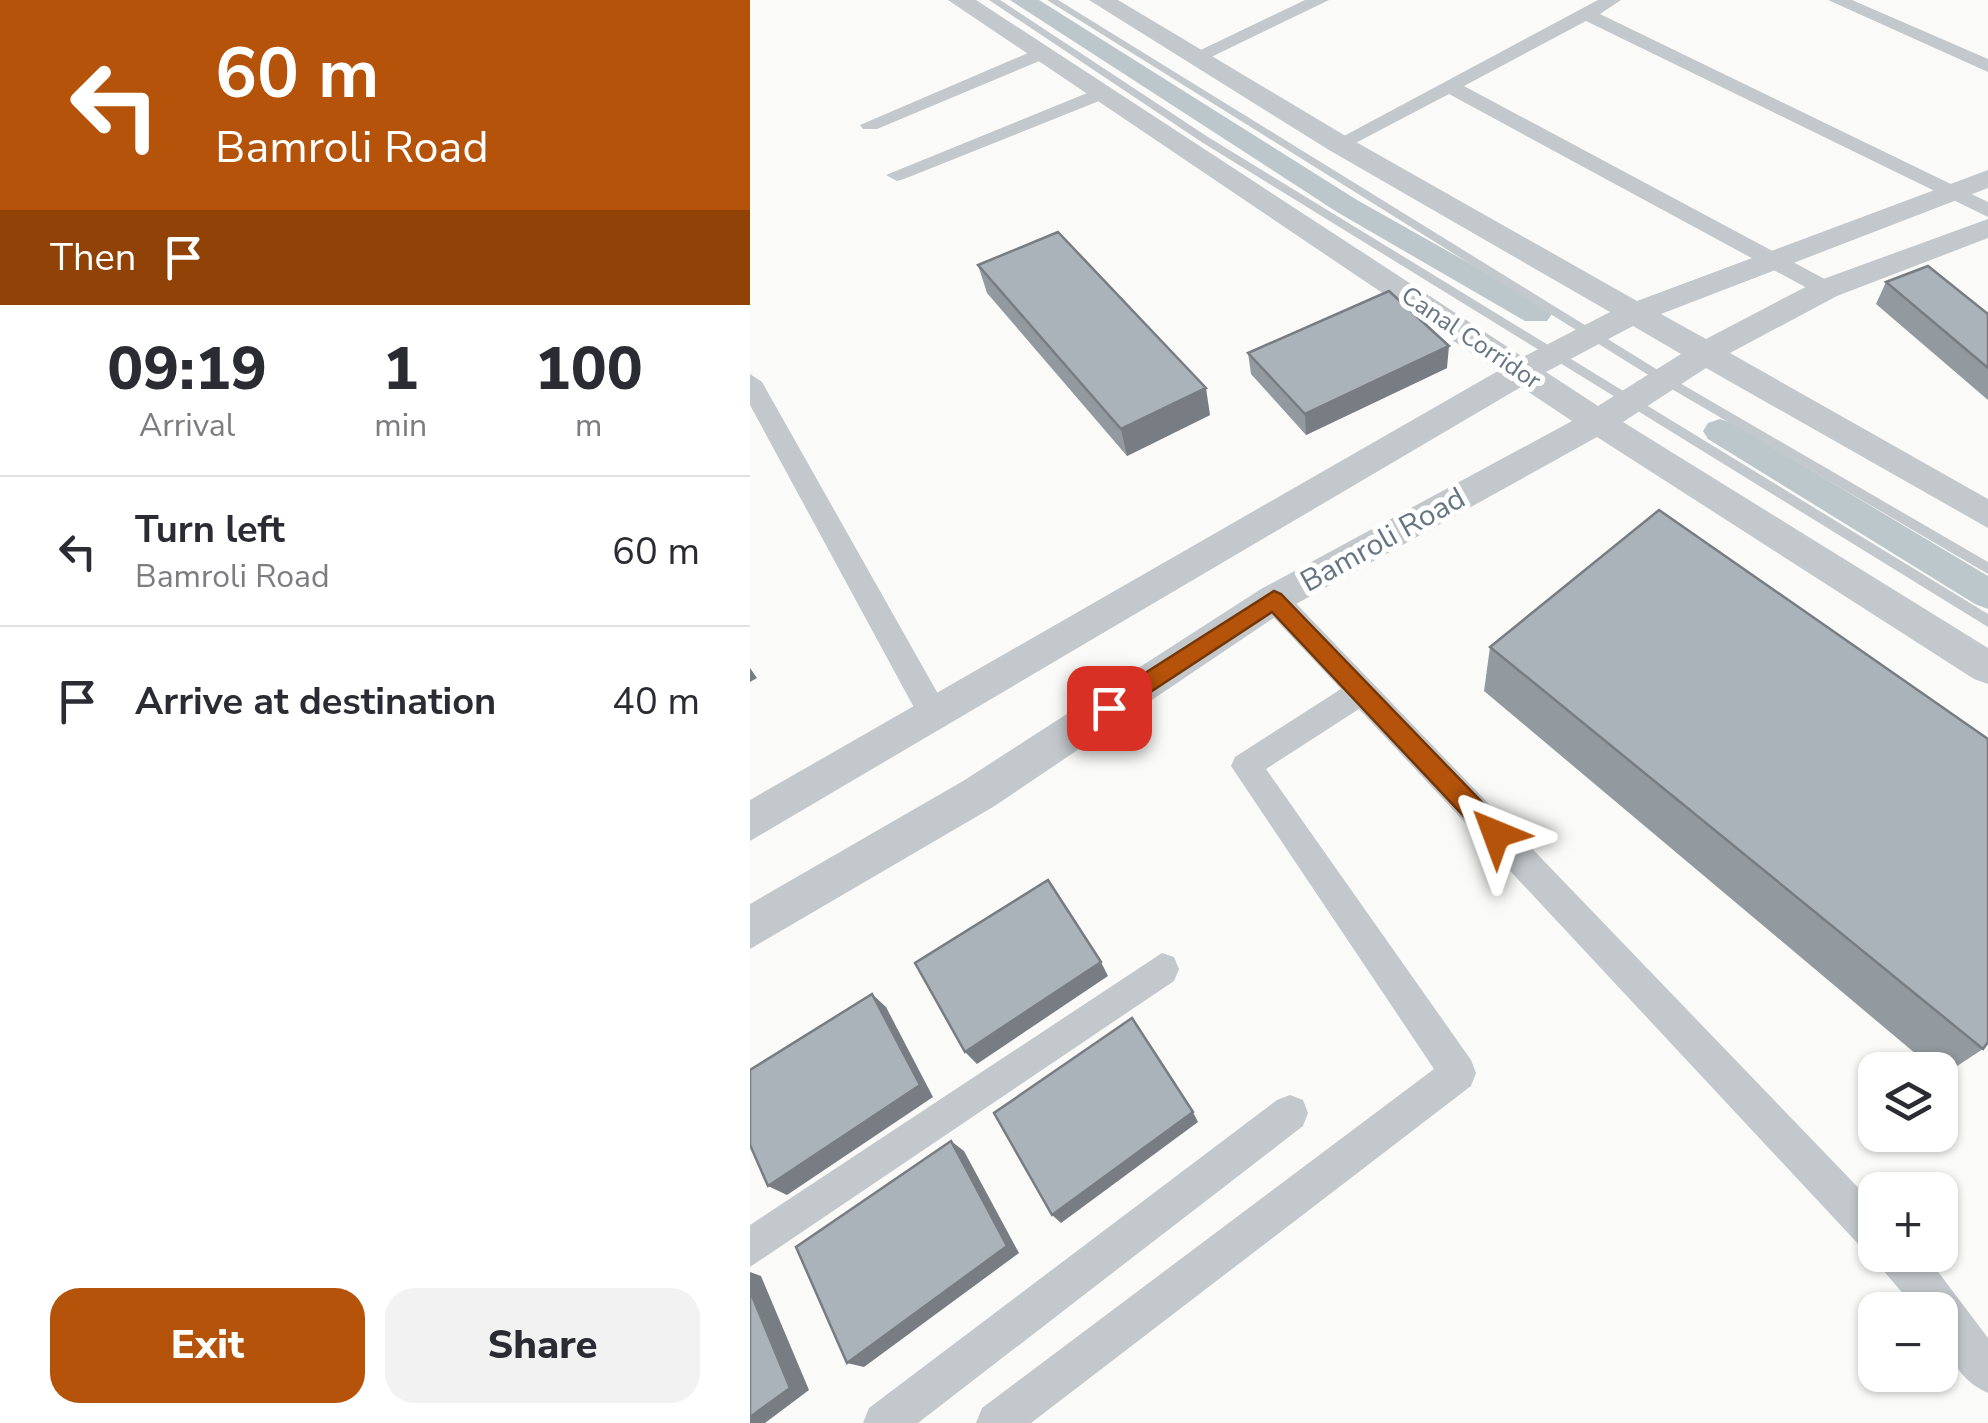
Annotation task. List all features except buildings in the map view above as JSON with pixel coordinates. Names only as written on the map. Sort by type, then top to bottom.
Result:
[{"type":"street","name":"Canal Corridor","points":[[960,0],[1612,412],[1988,668]]},
{"type":"street","points":[[1101,0],[1339,144],[1988,515]]},
{"type":"street","points":[[1194,58],[1320,0]]},
{"type":"street","points":[[1836,0],[1988,66]]},
{"type":"street","points":[[1339,144],[1599,5],[1988,210]]},
{"type":"street","points":[[870,125],[1042,53]]},
{"type":"street","points":[[1448,86],[1826,289]]},
{"type":"street","points":[[897,175],[1102,93]]},
{"type":"street","points":[[750,822],[1591,334],[1771,260],[1988,178]]},
{"type":"street","name":"Bamroli Road","points":[[750,928],[978,794],[1274,600],[1612,412],[1704,354],[1826,289],[1988,228]]},
{"type":"street","points":[[750,382],[935,717]]},
{"type":"street","points":[[1274,600],[1858,1215]]},
{"type":"street","points":[[996,1423],[1458,1073],[1246,766],[1361,692]]},
{"type":"street","points":[[750,1248],[1162,969]]},
{"type":"street","points":[[884,1423],[1290,1113]]},
{"type":"street","points":[[1910,1272],[1988,1370]]},
{"type":"lane","points":[[994,0],[1537,364]]},
{"type":"lane","points":[[1052,0],[1662,378],[1988,570]]},
{"type":"lane","points":[[1612,412],[1988,621]]},
{"type":"waterway","points":[[1022,0],[1347,206],[1536,314]]},
{"type":"waterway","points":[[1720,431],[1988,594]]},
{"type":"route","points":[[1109,708],[1274,600],[1496,834]]}]
